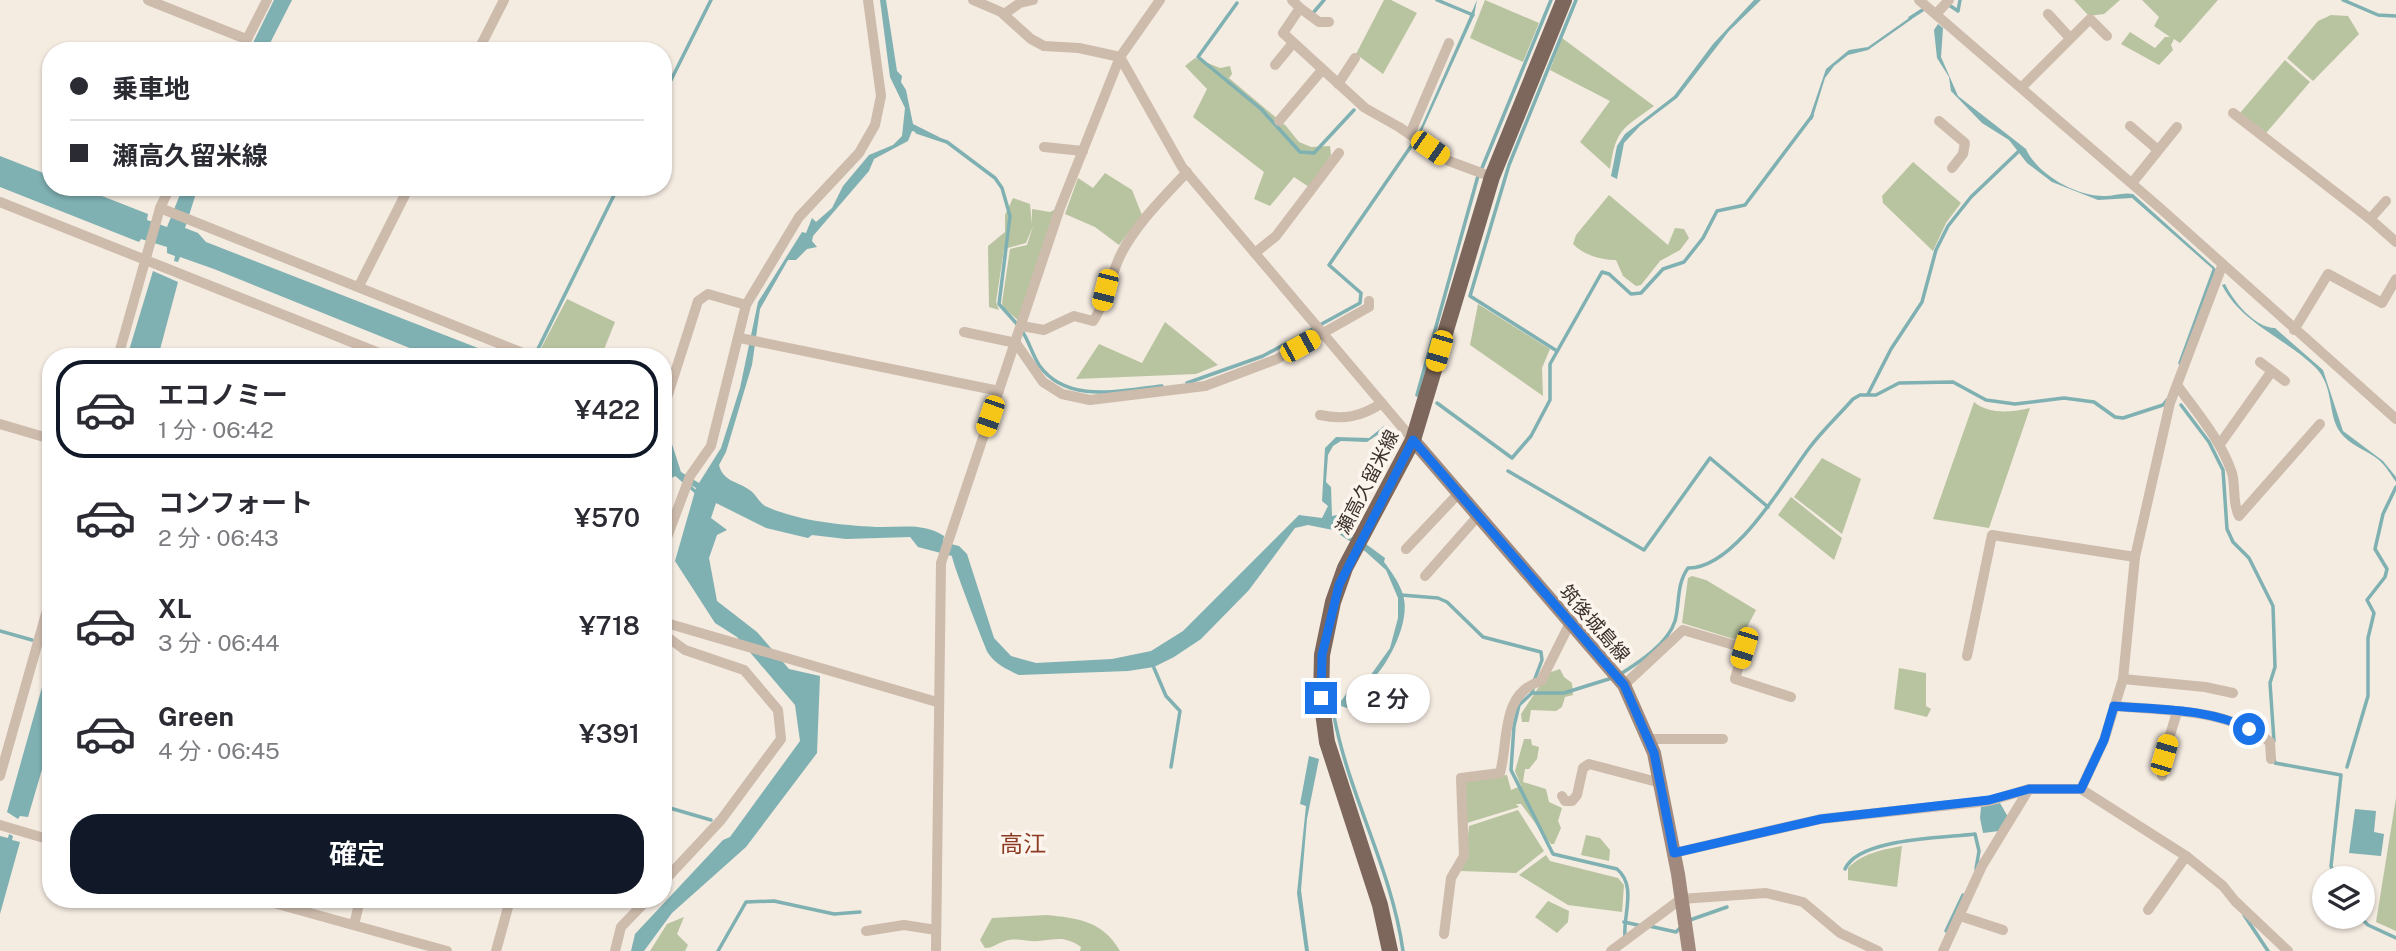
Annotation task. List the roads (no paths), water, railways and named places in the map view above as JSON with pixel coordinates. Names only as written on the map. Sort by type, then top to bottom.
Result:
[{"type":"main road","name":"瀬高久留米線","points":[[1390,951],[1380,905],[1327,742],[1321,698],[1322,655],[1333,602],[1351,558],[1413,440],[1492,177],[1564,0]]},
{"type":"street","points":[[148,0],[246,39]]},
{"type":"street","points":[[245,42],[267,0]]},
{"type":"street","points":[[483,42],[504,0]]},
{"type":"street","points":[[672,520],[690,476],[711,446],[740,338],[746,305],[799,217],[859,153],[875,125],[881,96],[868,0]]},
{"type":"street","points":[[973,0],[1004,15],[1031,39],[1044,46],[1079,48],[1120,57],[1187,173],[1413,440]]},
{"type":"street","points":[[1004,15],[1020,3],[1033,0]]},
{"type":"street","points":[[936,951],[940,563],[1060,208],[1120,57],[1160,0]]},
{"type":"street","points":[[1919,0],[2132,183],[2396,419]]},
{"type":"street","points":[[1937,13],[1948,0]]},
{"type":"street","points":[[1329,22],[1319,22],[1296,4],[1283,33],[1365,108],[1449,161],[1492,177]]},
{"type":"street","points":[[2049,14],[2070,38]]},
{"type":"street","points":[[2022,87],[2090,19],[2107,36]]},
{"type":"street","points":[[1275,65],[1293,43]]},
{"type":"street","points":[[1410,134],[1449,43]]},
{"type":"street","points":[[1338,84],[1355,58]]},
{"type":"street","points":[[1279,121],[1322,70]]},
{"type":"street","points":[[2233,113],[2396,242]]},
{"type":"street","points":[[1939,121],[1965,143],[1964,154],[1952,168]]},
{"type":"street","points":[[2130,125],[2158,150]]},
{"type":"street","points":[[2132,183],[2176,127]]},
{"type":"street","points":[[1044,147],[1083,151]]},
{"type":"street","points":[[1255,253],[1276,236],[1339,153]]},
{"type":"street","points":[[1022,326],[1044,330],[1074,316],[1094,321],[1121,253],[1140,223],[1187,173]]},
{"type":"street","points":[[120,348],[145,258],[166,196]]},
{"type":"street","points":[[359,286],[404,196]]},
{"type":"street","points":[[2370,219],[2386,201]]},
{"type":"street","points":[[0,202],[367,348]]},
{"type":"street","points":[[160,208],[511,348]]},
{"type":"street","points":[[2081,789],[2104,740],[2123,679],[2135,557],[2177,386],[2222,266]]},
{"type":"street","points":[[2294,330],[2328,274],[2382,303],[2396,279]]},
{"type":"street","points":[[672,382],[698,301],[708,295],[746,305]]},
{"type":"street","points":[[964,332],[1016,343],[1043,382],[1062,394],[1090,400],[1195,388],[1277,359],[1369,307],[1369,301]]},
{"type":"street","points":[[740,338],[999,391]]},
{"type":"street","points":[[2260,362],[2284,382]]},
{"type":"street","points":[[2220,444],[2272,371]]},
{"type":"street","points":[[2177,386],[2220,444],[2233,476],[2234,506],[2239,516],[2320,424]]},
{"type":"street","points":[[1320,415],[1342,419],[1370,411],[1382,403]]},
{"type":"street","points":[[0,424],[42,436]]},
{"type":"street","name":"筑後城島線","points":[[1413,440],[1624,685],[1649,739],[1661,783],[1689,951]]},
{"type":"street","points":[[1406,549],[1458,494]]},
{"type":"street","points":[[672,505],[676,507]]},
{"type":"street","points":[[1424,576],[1478,516]]},
{"type":"street","points":[[1967,656],[1992,534],[2135,557]]},
{"type":"street","points":[[1444,934],[1451,878],[1465,856],[1461,778],[1500,773],[1511,708],[1532,683],[1541,681],[1570,623]]},
{"type":"street","points":[[672,625],[937,702]]},
{"type":"street","points":[[0,776],[42,628]]},
{"type":"street","points":[[1624,685],[1683,630],[1744,648],[1735,679],[1791,697]]},
{"type":"street","points":[[672,641],[685,650],[744,670],[778,710],[781,739],[721,820],[672,872]]},
{"type":"street","points":[[2123,679],[2204,687],[2233,693]]},
{"type":"street","points":[[2114,706],[2234,721],[2270,742],[2271,759]]},
{"type":"street","points":[[2162,776],[2168,756],[2164,755],[2177,712]]},
{"type":"street","points":[[1649,739],[1723,739]]},
{"type":"street","points":[[1562,796],[1565,802],[1572,801],[1577,794],[1583,768],[1588,764],[1661,783]]},
{"type":"street","points":[[1943,951],[1982,866],[2029,789]]},
{"type":"street","points":[[1674,853],[1821,819],[1989,800],[2029,789],[2081,789],[2186,856],[2223,886],[2235,901],[2288,951]]},
{"type":"street","points":[[0,825],[42,837]]},
{"type":"street","points":[[2148,910],[2186,856]]},
{"type":"street","points":[[1611,951],[1681,899],[1766,893],[1803,902],[1840,933],[1878,951]]},
{"type":"street","points":[[292,908],[447,951]]},
{"type":"street","points":[[354,925],[358,908]]},
{"type":"street","points":[[496,951],[508,908]]},
{"type":"street","points":[[615,951],[621,927],[639,908]]},
{"type":"street","points":[[1960,916],[2003,930]]},
{"type":"street","points":[[866,931],[904,925],[936,930]]},
{"type":"water","points":[[274,0],[292,0],[271,42],[253,42]]},
{"type":"water","points":[[880,0],[886,0],[897,71],[902,76],[901,82],[906,90],[913,124],[941,138],[912,131],[908,141],[874,159],[869,171],[813,236],[812,241],[817,247],[807,249],[796,260],[788,260],[760,309],[752,365],[726,452],[719,465],[724,475],[751,491],[765,506],[791,515],[848,525],[919,527],[944,536],[943,542],[959,546],[967,554],[994,638],[1011,656],[1036,663],[1112,659],[1151,651],[1183,631],[1299,515],[1322,518],[1328,506],[1322,501],[1325,448],[1336,437],[1369,438],[1384,426],[1386,429],[1367,442],[1341,441],[1333,446],[1328,455],[1326,482],[1331,487],[1332,516],[1337,515],[1351,533],[1385,558],[1384,562],[1398,582],[1405,605],[1401,628],[1392,652],[1379,672],[1347,708],[1338,705],[1353,685],[1370,676],[1390,648],[1398,618],[1398,598],[1386,570],[1366,552],[1333,530],[1308,525],[1295,528],[1249,590],[1201,639],[1174,657],[1154,667],[1128,671],[1019,675],[1006,669],[988,653],[952,556],[918,547],[910,537],[846,539],[812,535],[808,538],[766,528],[716,503],[711,518],[727,530],[717,535],[709,558],[717,601],[757,632],[789,669],[820,676],[817,753],[746,847],[672,913],[644,951],[631,951],[635,934],[659,908],[672,908],[672,894],[723,840],[730,837],[800,741],[795,705],[737,637],[715,623],[675,561],[696,488],[675,476],[672,478],[672,444],[681,472],[699,483],[721,448],[740,388],[758,302],[802,232],[806,233],[812,218],[816,222],[832,208],[843,186],[869,155],[893,145],[902,136],[905,108],[890,77]]},
{"type":"water","points":[[1477,0],[1474,16],[1420,135],[1418,134]]},
{"type":"water","points":[[1754,0],[1761,0],[1729,31],[1677,98],[1640,126],[1624,143],[1617,179],[1611,176],[1617,146],[1625,134],[1674,96],[1713,44]]},
{"type":"water","points":[[1912,16],[1912,19],[1868,50],[1848,55],[1834,66],[1825,78],[1812,120],[1809,119],[1826,69],[1849,50],[1868,47]]},
{"type":"water","points":[[1938,24],[1943,28],[1941,57],[1958,96],[2026,149],[2039,167],[2059,182],[2082,193],[2094,195],[2133,194],[2215,268],[2214,270],[2132,198],[2098,200],[2052,182],[2027,163],[2009,140],[1982,123],[1951,91],[1949,77],[1937,58],[1934,30]]},
{"type":"water","points":[[0,156],[42,172],[42,196],[102,196],[148,214],[147,220],[167,227],[179,196],[195,196],[185,228],[198,233],[206,242],[478,348],[410,348],[214,269],[180,257],[178,262],[174,261],[175,256],[167,253],[167,247],[141,239],[139,242],[0,187]]},
{"type":"water","points":[[153,271],[178,282],[160,348],[130,348]]},
{"type":"water","points":[[2225,284],[2233,298],[2253,319],[2267,327],[2275,328],[2323,370],[2343,431],[2383,461],[2396,477],[2396,482],[2379,460],[2340,432],[2333,417],[2326,383],[2315,367],[2240,310],[2222,285]]},
{"type":"water","points":[[42,687],[42,770],[28,817],[20,816],[18,819],[7,812]]},
{"type":"water","points":[[1309,756],[1319,759],[1307,819],[1301,890],[1309,951],[1305,951],[1297,893],[1306,806],[1300,804]]},
{"type":"water","points":[[2000,803],[2008,817],[1999,831],[1983,833],[1981,807]]},
{"type":"water","points":[[2355,809],[2376,811],[2374,832],[2384,834],[2381,856],[2349,853]]},
{"type":"water","points":[[9,834],[13,836],[12,840],[20,842],[0,914],[0,836],[8,838]]},
{"type":"waterway","points":[[672,78],[711,0]]},
{"type":"waterway","points":[[1313,13],[1324,0]]},
{"type":"waterway","points":[[1437,0],[1473,15]]},
{"type":"waterway","points":[[1482,168],[1551,0]]},
{"type":"waterway","points":[[1557,351],[1470,296],[1509,165],[1576,0]]},
{"type":"waterway","points":[[1949,5],[1958,11],[1960,0]]},
{"type":"waterway","points":[[2343,0],[2378,15],[2396,16]]},
{"type":"waterway","points":[[1237,3],[1198,57],[1261,109],[1300,152],[1314,153],[1354,110]]},
{"type":"waterway","points":[[1910,18],[1924,9]]},
{"type":"waterway","points":[[1437,403],[1512,458],[1531,436],[1550,400],[1550,364],[1602,272],[1609,274],[1631,294],[1641,293],[1663,269],[1684,262],[1703,238],[1717,211],[1745,205],[1812,116]]},
{"type":"waterway","points":[[917,132],[947,142],[995,178],[1002,188],[1010,216],[999,304],[1017,324]]},
{"type":"waterway","points":[[1187,383],[1263,356],[1360,303],[1361,293],[1329,265],[1416,139]]},
{"type":"waterway","points":[[1868,394],[1891,349],[1922,302],[1936,250],[1948,226],[1971,197],[2019,151]]},
{"type":"waterway","points":[[1417,395],[1478,176]]},
{"type":"waterway","points":[[538,348],[614,196]]},
{"type":"waterway","points":[[2180,363],[2214,270]]},
{"type":"waterway","points":[[1022,331],[1039,365],[1051,378],[1064,386],[1096,392],[1162,386]]},
{"type":"waterway","points":[[1619,675],[1652,652],[1666,637],[1675,621],[1682,581],[1688,568],[1706,564],[1740,539],[1757,521],[1815,441],[1853,399],[1860,395],[1876,395],[1899,383],[1953,382],[1986,400],[2015,404],[2064,398],[2094,402],[2115,417],[2123,418],[2163,405],[2167,400]]},
{"type":"waterway","points":[[2181,405],[2209,442],[2223,470],[2227,529],[2233,542],[2249,558],[2273,606],[2275,667],[2270,683],[2274,741]]},
{"type":"waterway","points":[[1508,471],[1644,550],[1710,458],[1768,507]]},
{"type":"waterway","points":[[678,476],[698,494]]},
{"type":"waterway","points":[[2347,767],[2368,696],[2368,638],[2374,613],[2367,600],[2385,577],[2387,569],[2375,549],[2383,514],[2396,487]]},
{"type":"waterway","points":[[1401,595],[1438,598],[1447,602],[1483,637],[1541,652],[1542,660],[1534,681]]},
{"type":"waterway","points":[[0,631],[32,640]]},
{"type":"waterway","points":[[1154,668],[1166,696],[1180,711],[1171,767]]},
{"type":"waterway","points":[[1533,689],[1532,693],[1564,693],[1612,678]]},
{"type":"waterway","points":[[1532,693],[1519,705],[1514,726],[1511,770],[1553,854],[1617,869],[1623,876],[1628,892],[1625,937]]},
{"type":"waterway","points":[[1334,716],[1350,775],[1390,891],[1403,951]]},
{"type":"waterway","points":[[2274,759],[2275,763],[2341,775],[2331,866]]},
{"type":"waterway","points":[[672,809],[711,820]]},
{"type":"waterway","points":[[1845,869],[1853,859],[1884,845],[1975,834],[1979,851],[1976,869]]},
{"type":"waterway","points":[[1946,931],[1963,895]]},
{"type":"waterway","points":[[718,951],[746,902],[774,901],[834,914],[860,912]]},
{"type":"waterway","points":[[1690,920],[1727,907]]},
{"type":"waterway","points":[[2244,915],[2268,951]]},
{"type":"waterway","points":[[1624,922],[1642,926]]},
{"type":"waterway","points":[[1649,926],[1676,932],[1681,927]]},
{"type":"waterway","points":[[2375,928],[2396,938]]},
{"type":"district","name":"高江","points":[[1023,844]]}]
